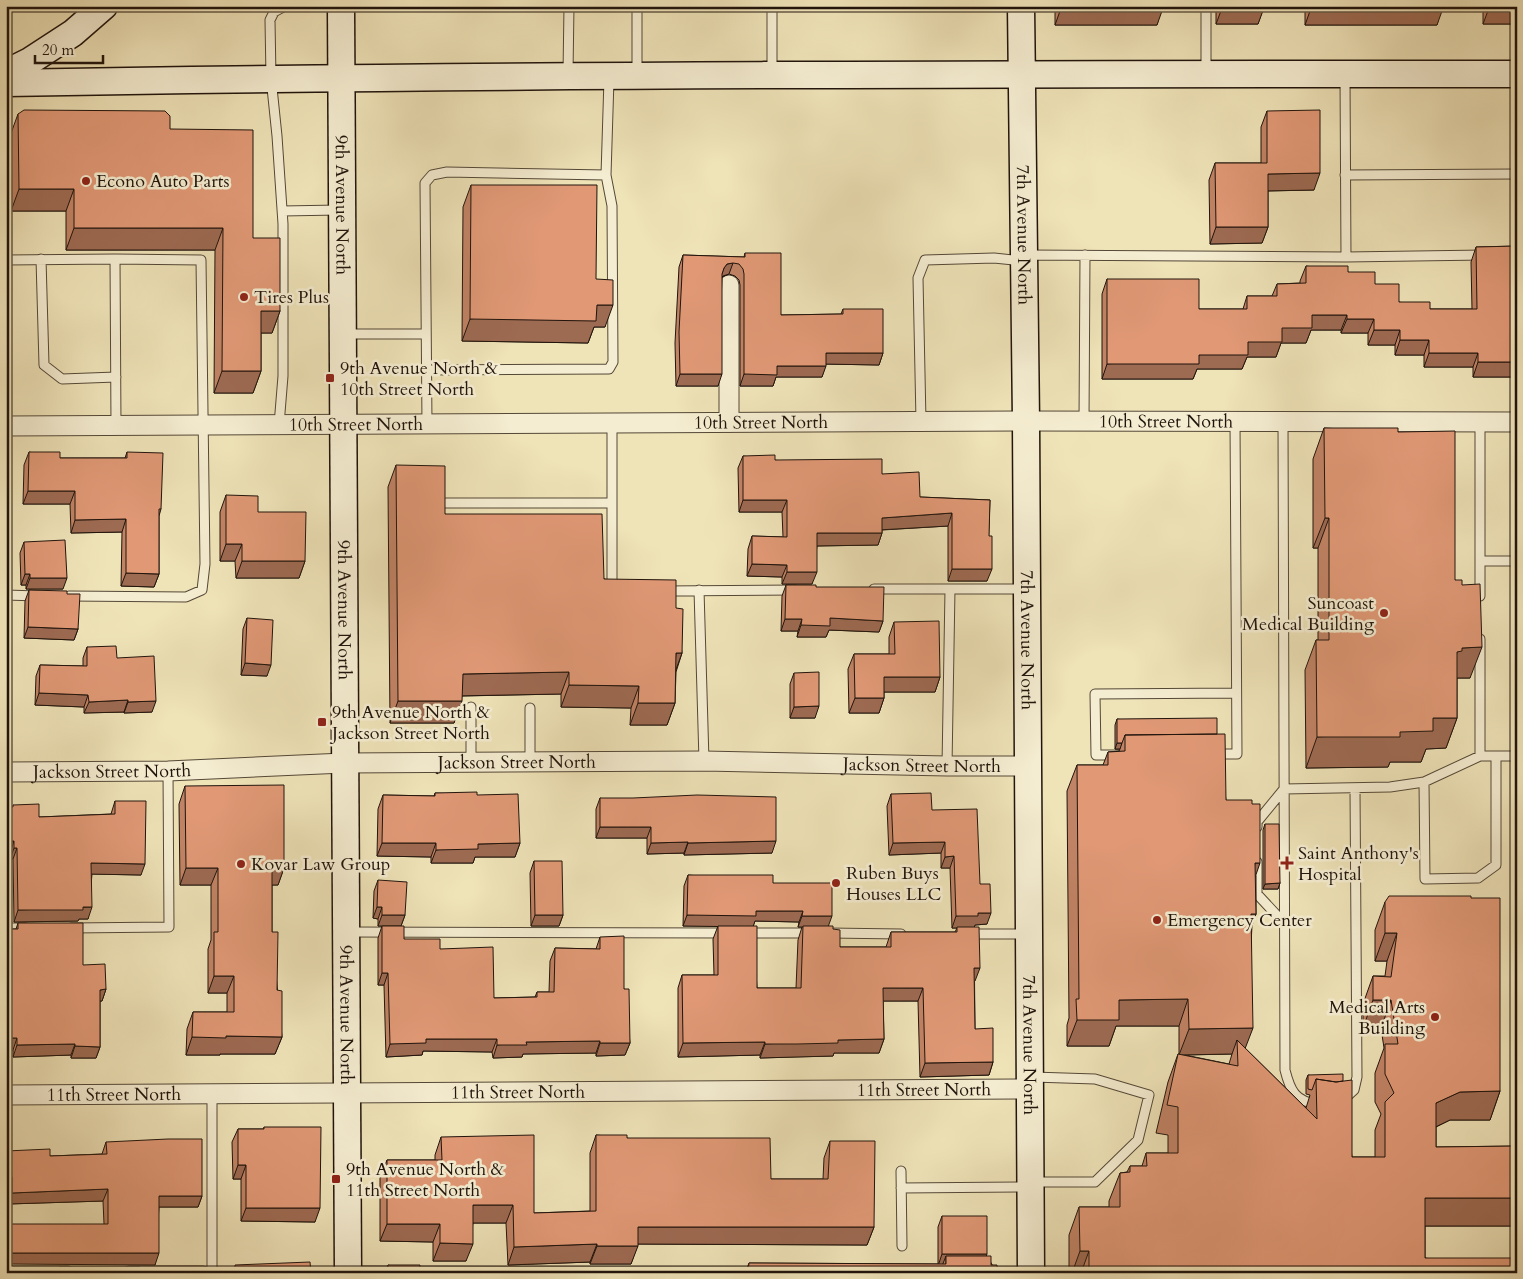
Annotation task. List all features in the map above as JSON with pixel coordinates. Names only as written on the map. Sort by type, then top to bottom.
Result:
[{"type":"street","points":[[6,73],[30,61],[73,34],[104,6]]},
{"type":"street","name":"9th Avenue North","points":[[341,6],[348,1272]]},
{"type":"street","name":"7th Avenue North","points":[[1021,6],[1026,421],[1031,1273]]},
{"type":"street","points":[[6,83],[271,78],[772,74],[1517,74]]},
{"type":"street","points":[[729,285],[729,422]]},
{"type":"street","name":"10th Street North","points":[[6,426],[921,421],[1517,422]]},
{"type":"street","name":"Jackson Street North","points":[[6,772],[168,771],[344,763],[471,762],[704,761],[1028,766]]},
{"type":"street","name":"11th Street North","points":[[6,1095],[346,1093],[1030,1083]]},
{"type":"lane","points":[[279,425],[283,376],[282,211],[278,136],[271,78],[270,20],[274,12],[285,6]]},
{"type":"lane","points":[[568,76],[569,6]]},
{"type":"lane","points":[[637,6],[637,76]]},
{"type":"lane","points":[[772,6],[772,74]]},
{"type":"lane","points":[[1206,6],[1206,74]]},
{"type":"lane","points":[[1344,74],[1346,257]]},
{"type":"lane","points":[[427,370],[609,369],[613,362],[612,206],[606,175],[609,76]]},
{"type":"lane","points":[[427,424],[426,183],[432,175],[447,172],[606,175]]},
{"type":"lane","points":[[1345,175],[1517,174]]},
{"type":"lane","points":[[282,211],[342,210]]},
{"type":"lane","points":[[921,421],[918,278],[925,260],[1085,255],[1346,257],[1498,254]]},
{"type":"lane","points":[[1084,421],[1085,255]]},
{"type":"lane","points":[[41,259],[44,365],[62,379],[116,377]]},
{"type":"lane","points":[[115,259],[116,425]]},
{"type":"lane","points":[[6,260],[201,260],[205,564],[202,590],[186,597],[63,596]]},
{"type":"lane","points":[[342,334],[426,334]]},
{"type":"lane","points":[[1209,754],[1237,754],[1235,421]]},
{"type":"lane","points":[[1283,421],[1285,1070],[1294,1094],[1303,1101],[1312,1103],[1330,1103],[1344,1100],[1354,1090],[1357,1077],[1355,789]]},
{"type":"lane","points":[[1480,422],[1480,610]]},
{"type":"lane","points":[[612,423],[612,591],[621,591]]},
{"type":"lane","points":[[446,503],[612,503]]},
{"type":"lane","points":[[1480,561],[1517,561]]},
{"type":"lane","points":[[947,766],[950,589]]},
{"type":"lane","points":[[864,590],[1027,589]]},
{"type":"lane","points":[[699,590],[704,761]]},
{"type":"lane","points":[[651,591],[806,590]]},
{"type":"lane","points":[[6,596],[44,596]]},
{"type":"lane","points":[[1480,630],[1480,756]]},
{"type":"lane","points":[[1124,755],[1096,755],[1095,694],[1236,693]]},
{"type":"lane","points":[[471,707],[471,762]]},
{"type":"lane","points":[[530,708],[530,762]]},
{"type":"lane","points":[[1284,789],[1390,787],[1424,782],[1480,756],[1517,756]]},
{"type":"lane","points":[[1424,782],[1425,879],[1478,878],[1496,865],[1496,756]]},
{"type":"lane","points":[[64,928],[169,927],[168,771]]},
{"type":"lane","points":[[1284,789],[1257,822],[1257,894],[1284,922]]},
{"type":"lane","points":[[6,928],[35,928]]},
{"type":"lane","points":[[346,932],[732,933]]},
{"type":"lane","points":[[742,933],[910,934]]},
{"type":"lane","points":[[960,934],[1029,934]]},
{"type":"lane","points":[[901,1188],[1095,1182],[1138,1140],[1149,1095],[1095,1079],[1030,1083]]},
{"type":"lane","points":[[124,1271],[212,1272],[212,1094]]},
{"type":"lane","points":[[901,1171],[902,1246]]},
{"type":"lane","points":[[6,1271],[75,1271]]},
{"type":"lane","points":[[348,1272],[764,1272]]},
{"type":"lane","points":[[972,1272],[1031,1273]]},
{"type":"building","points":[[1060,6],[1162,6],[1162,11],[1060,11]]},
{"type":"building","points":[[1222,6],[1264,6],[1264,8],[1222,8]]},
{"type":"building","points":[[1310,6],[1442,6],[1442,11],[1310,11]]},
{"type":"building","points":[[1489,6],[1517,6],[1517,8],[1489,8]]},
{"type":"building","points":[[24,110],[165,111],[170,116],[170,129],[253,130],[253,238],[280,238],[280,311],[261,311],[261,371],[222,371],[223,228],[74,228],[74,189],[19,189],[18,114]]},
{"type":"building","points":[[1320,110],[1320,173],[1268,174],[1268,227],[1216,227],[1215,163],[1267,163],[1267,111]]},
{"type":"building","points":[[471,185],[597,185],[596,279],[613,280],[613,305],[597,305],[596,321],[470,319]]},
{"type":"building","points":[[1517,246],[1517,362],[1478,362],[1478,353],[1429,353],[1429,340],[1400,340],[1400,330],[1374,330],[1374,319],[1347,319],[1347,315],[1312,315],[1312,328],[1282,328],[1282,342],[1248,342],[1248,355],[1199,355],[1199,364],[1107,364],[1107,279],[1199,279],[1199,309],[1247,309],[1247,296],[1277,296],[1277,284],[1306,283],[1306,266],[1348,266],[1348,272],[1375,272],[1375,284],[1399,284],[1399,302],[1430,302],[1430,309],[1477,309],[1476,247]]},
{"type":"building","points":[[745,253],[781,253],[781,315],[843,314],[843,309],[883,309],[883,353],[826,353],[826,366],[777,366],[777,375],[744,374],[744,274],[739,264],[733,263],[727,264],[722,274],[722,374],[680,374],[679,332],[683,255],[745,257]]},
{"type":"building","name":"Suncoast Medical Building","points":[[1324,428],[1398,428],[1398,432],[1455,431],[1455,580],[1462,580],[1462,585],[1480,584],[1482,647],[1462,648],[1462,651],[1457,652],[1457,718],[1433,718],[1433,731],[1400,732],[1400,737],[1317,737],[1316,640],[1329,640],[1329,518],[1325,518]]},
{"type":"building","points":[[29,452],[60,452],[60,458],[127,458],[127,452],[163,453],[161,509],[159,509],[159,574],[126,573],[126,519],[75,520],[75,491],[28,491]]},
{"type":"building","points":[[775,455],[775,460],[882,459],[882,474],[919,472],[920,497],[990,500],[989,536],[992,536],[992,569],[952,569],[952,513],[882,518],[882,533],[817,533],[817,572],[787,572],[787,565],[752,564],[752,536],[787,537],[787,500],[743,500],[743,456]]},
{"type":"building","points":[[396,465],[445,466],[445,514],[602,514],[604,579],[676,580],[676,608],[683,609],[682,653],[676,653],[675,703],[638,703],[639,686],[569,685],[569,672],[463,674],[462,701],[398,701]]},
{"type":"building","points":[[226,495],[258,496],[258,512],[306,512],[305,561],[242,561],[242,544],[226,544]]},
{"type":"building","points":[[65,540],[67,578],[30,578],[30,574],[25,574],[24,542]]},
{"type":"building","points":[[786,585],[884,587],[883,621],[830,618],[830,626],[801,625],[802,619],[785,619]]},
{"type":"building","points":[[29,590],[67,591],[67,594],[80,594],[78,629],[28,627]]},
{"type":"building","points":[[247,618],[273,620],[271,665],[245,663]]},
{"type":"building","points":[[939,621],[940,677],[884,677],[884,698],[855,698],[854,654],[895,654],[894,622]]},
{"type":"building","points":[[116,646],[117,658],[154,656],[156,701],[89,702],[88,695],[39,693],[40,665],[87,666],[87,647]]},
{"type":"building","points":[[819,672],[819,706],[794,707],[794,673]]},
{"type":"building","points":[[1217,718],[1217,734],[1125,735],[1122,743],[1117,743],[1117,719]]},
{"type":"building","name":"Emergency Center","points":[[1225,734],[1226,800],[1252,800],[1252,804],[1260,804],[1260,863],[1255,863],[1256,914],[1251,914],[1253,1028],[1189,1029],[1188,999],[1119,1000],[1119,1020],[1077,1020],[1076,999],[1079,999],[1077,765],[1108,765],[1108,752],[1125,751],[1125,735]]},
{"type":"building","points":[[284,785],[284,868],[272,868],[272,932],[278,932],[277,990],[282,991],[282,1037],[192,1037],[193,1012],[234,1012],[234,976],[214,976],[214,932],[218,932],[218,868],[186,868],[185,786]]},
{"type":"building","points":[[477,792],[477,795],[518,794],[520,843],[478,844],[478,849],[436,850],[436,843],[382,843],[383,795],[435,796],[435,793]]},
{"type":"building","points":[[931,793],[932,810],[977,809],[980,884],[990,884],[991,913],[978,913],[978,916],[956,916],[954,856],[945,857],[945,842],[893,843],[891,794]]},
{"type":"building","points":[[697,795],[776,797],[776,841],[651,843],[651,827],[600,827],[600,798]]},
{"type":"building","points":[[115,801],[146,801],[145,864],[91,863],[92,907],[83,907],[83,910],[18,910],[17,848],[14,848],[14,841],[6,841],[6,807],[39,804],[39,817],[115,814]]},
{"type":"building","points":[[1265,824],[1279,824],[1280,883],[1265,884]]},
{"type":"building","points":[[534,861],[562,861],[563,915],[535,915]]},
{"type":"building","points":[[688,875],[773,875],[773,883],[832,883],[832,916],[802,916],[803,911],[756,911],[756,916],[687,915]]},
{"type":"building","points":[[378,880],[407,882],[405,915],[382,915],[382,907],[377,907]]},
{"type":"building","points":[[1389,896],[1500,898],[1500,1091],[1460,1092],[1436,1103],[1436,1147],[1517,1146],[1517,1198],[1425,1198],[1425,1258],[1517,1258],[1517,1273],[1089,1273],[1089,1251],[1080,1251],[1079,1207],[1120,1207],[1120,1173],[1130,1172],[1130,1166],[1147,1166],[1146,1153],[1178,1153],[1178,1107],[1167,1105],[1178,1054],[1238,1066],[1237,1040],[1317,1119],[1316,1079],[1336,1082],[1352,1080],[1352,1157],[1385,1157],[1385,1102],[1394,1093],[1385,1074],[1385,1044],[1398,1044],[1391,1000],[1373,1000],[1373,976],[1391,977],[1397,933],[1385,933],[1385,902]]},
{"type":"building","points":[[18,923],[83,923],[83,965],[105,964],[106,989],[100,990],[100,1047],[75,1046],[75,1044],[17,1045],[17,1038],[6,1038],[6,929],[18,929]]},
{"type":"building","points":[[382,926],[404,926],[404,939],[440,939],[440,949],[493,947],[494,998],[537,997],[537,992],[554,992],[555,948],[600,949],[600,937],[624,936],[624,989],[629,989],[630,1043],[600,1043],[600,1041],[526,1042],[527,1045],[497,1045],[497,1039],[426,1039],[426,1043],[390,1044],[388,973],[382,973]]},
{"type":"building","points":[[718,926],[757,926],[757,988],[801,988],[803,926],[833,926],[833,929],[840,930],[840,947],[891,947],[891,932],[957,932],[957,927],[979,927],[980,968],[974,968],[975,1029],[993,1028],[993,1062],[925,1063],[923,988],[883,988],[884,1039],[838,1040],[838,1043],[797,1044],[765,1044],[765,1042],[683,1043],[682,975],[718,975]]},
{"type":"building","points":[[1343,1074],[1343,1081],[1336,1082],[1316,1079],[1312,1090],[1308,1089],[1308,1075]]},
{"type":"building","points":[[264,1127],[321,1127],[320,1208],[246,1208],[246,1165],[238,1165],[238,1129],[264,1129]]},
{"type":"building","points":[[534,1135],[534,1213],[596,1211],[596,1135],[627,1135],[627,1138],[770,1138],[771,1179],[828,1179],[830,1141],[875,1141],[874,1227],[638,1227],[638,1246],[597,1246],[597,1244],[514,1247],[513,1205],[473,1205],[473,1244],[440,1243],[440,1224],[387,1224],[387,1160],[442,1160],[441,1137]]},
{"type":"building","points":[[202,1139],[202,1196],[159,1196],[159,1253],[6,1253],[6,1224],[108,1224],[108,1189],[12,1193],[12,1177],[6,1177],[6,1151],[50,1149],[50,1156],[107,1154],[106,1142]]},
{"type":"building","points":[[942,1216],[987,1216],[987,1254],[942,1254]]},
{"type":"building","points":[[946,1256],[991,1256],[991,1265],[997,1265],[997,1273],[748,1273],[749,1263],[946,1264]]},
{"type":"building","points":[[310,1262],[311,1273],[178,1273],[235,1269],[235,1265]]},
{"type":"building","points":[[388,1265],[420,1265],[419,1273],[388,1273]]},
{"type":"building","points":[[59,1267],[140,1267],[140,1273],[59,1273]]},
{"type":"place","name":"Econo Auto Parts","points":[[86,181]]},
{"type":"place","name":"Tires Plus","points":[[244,297]]},
{"type":"place","name":"9th Avenue North & 10th Street North","points":[[330,378]]},
{"type":"place","name":"Suncoast Medical Building","points":[[1384,613]]},
{"type":"place","name":"9th Avenue North & Jackson Street North","points":[[322,722]]},
{"type":"place","name":"Saint Anthony's Hospital","points":[[1287,863]]},
{"type":"place","name":"Kovar Law Group","points":[[241,864]]},
{"type":"place","name":"Ruben Buys Houses LLC","points":[[836,883]]},
{"type":"place","name":"Emergency Center","points":[[1157,920]]},
{"type":"place","name":"Medical Arts Building","points":[[1435,1017]]},
{"type":"place","name":"9th Avenue North & 11th Street North","points":[[336,1179]]}]
